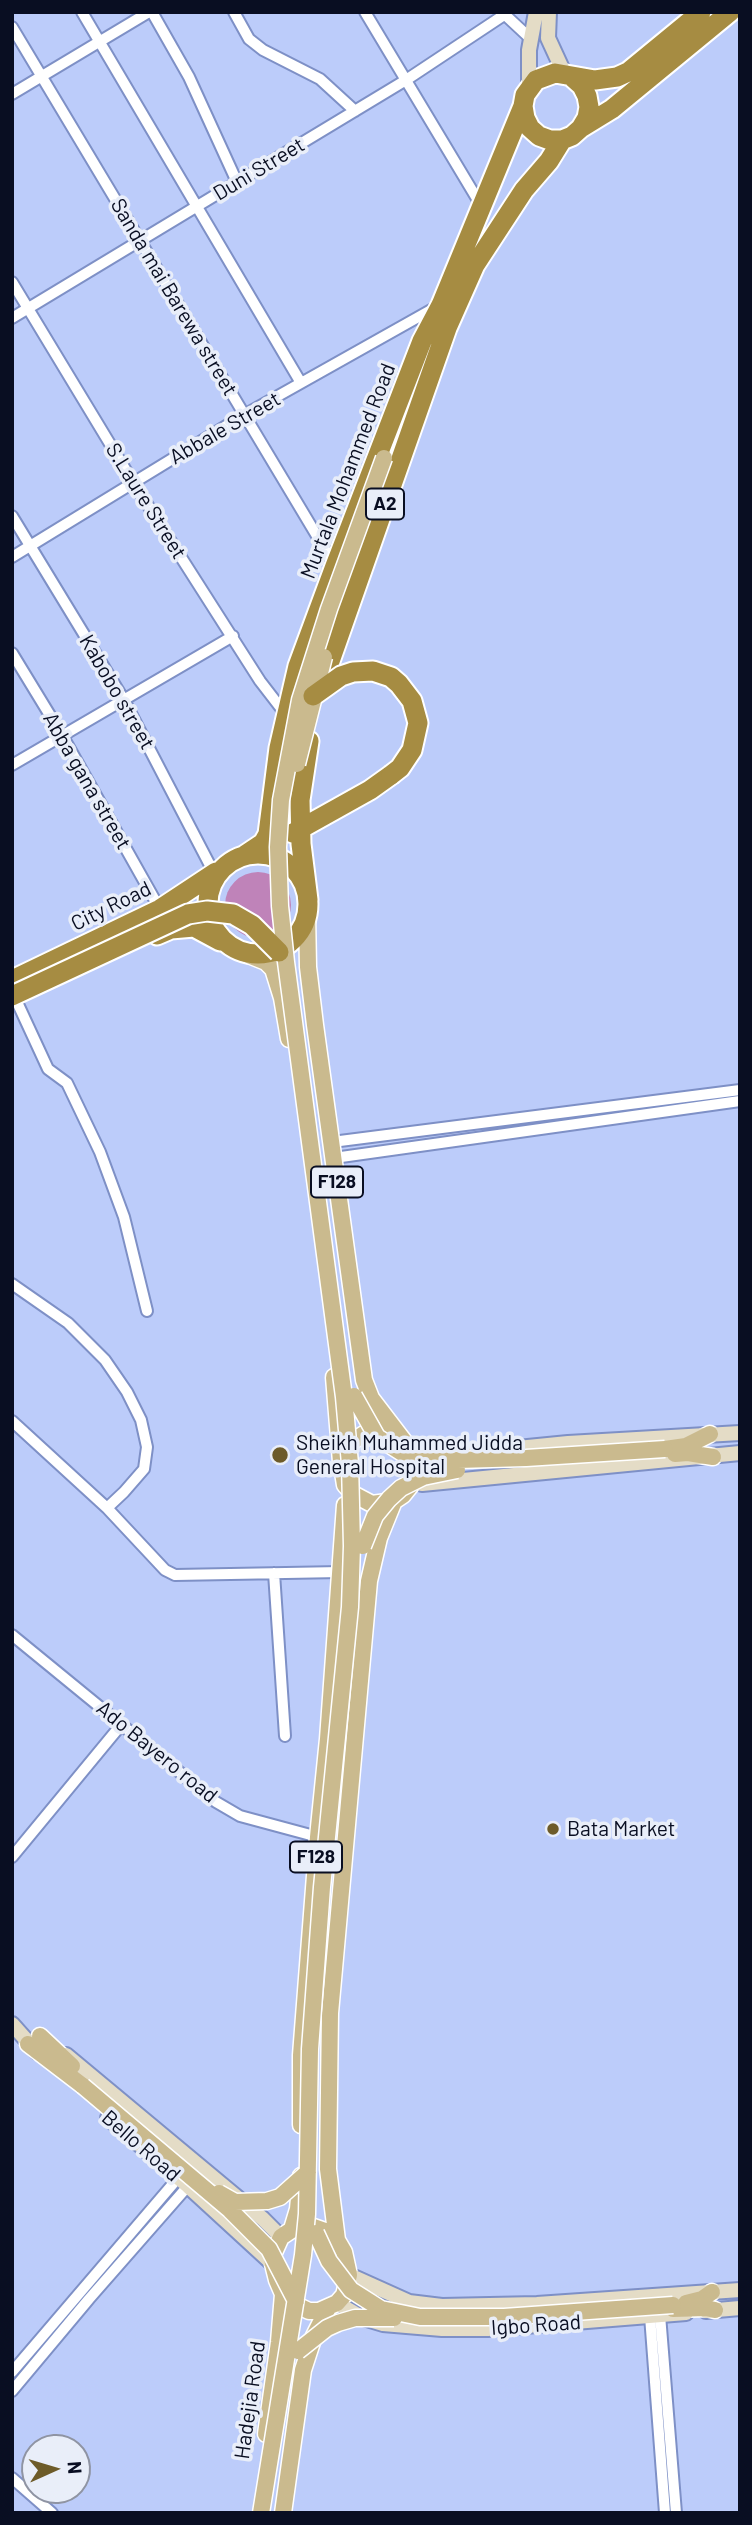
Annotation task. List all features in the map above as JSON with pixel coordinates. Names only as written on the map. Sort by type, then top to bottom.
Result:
[{"type":"highway","points":[[562,139],[550,140],[539,135],[530,128],[525,118],[526,97],[545,75],[607,79],[628,72],[701,12]]},
{"type":"highway","name":"A2","points":[[562,139],[572,136],[612,109],[730,12]]},
{"type":"highway","points":[[569,76],[582,86],[587,96],[587,118],[581,128]]},
{"type":"highway","name":"Murtala Mohammed Road","points":[[252,854],[268,834],[279,748],[298,666],[422,341],[441,305],[526,97]]},
{"type":"highway","name":"Murtala Mohammed Road","points":[[308,906],[300,829],[300,800],[305,759],[319,693],[447,328],[475,265],[524,190],[562,139]]},
{"type":"highway","points":[[252,854],[370,790],[400,768],[412,751],[418,723],[412,701],[391,677],[373,671],[354,672],[341,676],[313,696]]},
{"type":"highway","points":[[14,1000],[171,929],[194,927],[238,950],[267,954],[286,946],[300,932],[308,906],[301,879],[287,863],[274,856],[252,854]]},
{"type":"highway","name":"A2","points":[[220,869],[252,854]]},
{"type":"highway","points":[[220,869],[209,891],[207,907],[218,936],[238,950]]},
{"type":"highway","name":"City Road","points":[[12,980],[160,909],[220,869]]},
{"type":"highway","points":[[14,1000],[188,914],[207,911],[233,914],[252,925],[283,957]]},
{"type":"main road","points":[[272,2513],[316,2232],[320,2049],[360,1608],[363,1546],[361,1463],[354,1396],[291,905],[289,848],[298,758],[313,696],[389,459],[397,408]]},
{"type":"main road","points":[[261,2513],[289,2297],[307,2214],[310,2049],[321,1900],[350,1607],[352,1532],[350,1464],[339,1357],[283,957],[278,847],[281,800],[288,757],[310,666],[389,459],[417,412]]},
{"type":"main road","name":"F128","points":[[308,906],[308,967],[364,1380],[372,1398],[406,1444]]},
{"type":"main road","name":"F128","points":[[238,950],[266,962],[273,969],[282,998],[302,1127],[345,1485],[341,1572],[301,2055],[298,2209],[272,2257],[273,2264]]},
{"type":"main road","points":[[354,1396],[377,1437],[407,1456],[424,1461],[665,1452],[713,1457]]},
{"type":"main road","points":[[342,1466],[345,1452],[353,1441],[364,1434],[377,1431],[391,1433],[406,1444],[415,1470],[411,1485]]},
{"type":"main road","points":[[363,1546],[368,1529],[389,1499],[401,1488],[423,1477],[449,1470],[665,1452],[687,1446],[710,1434]]},
{"type":"main road","points":[[345,1485],[362,1501],[372,1504],[394,1501]]},
{"type":"main road","name":"F128","points":[[349,2275],[344,2252],[337,2240],[328,2169],[330,2013],[369,1581],[379,1538],[394,1501],[411,1485]]},
{"type":"main road","points":[[34,2040],[223,2197],[235,2202],[253,2203],[280,2197],[308,2172]]},
{"type":"main road","points":[[85,2083],[230,2210],[269,2249],[290,2302],[309,2311],[332,2305]]},
{"type":"main road","points":[[287,2233],[308,2225],[319,2227],[337,2240]]},
{"type":"main road","points":[[316,2232],[329,2261],[351,2290],[381,2309],[420,2317],[664,2311],[712,2292]]},
{"type":"main road","points":[[273,2264],[276,2280],[289,2297]]},
{"type":"main road","points":[[283,2513],[303,2370],[314,2336],[332,2305],[347,2287],[349,2275]]},
{"type":"main road","name":"Hadejia Road","points":[[255,2513],[279,2342],[289,2297]]},
{"type":"main road","points":[[298,2351],[327,2328],[355,2318],[467,2323],[706,2308],[715,2310]]},
{"type":"street","points":[[82,12],[301,383]]},
{"type":"street","points":[[12,94],[150,12],[189,77],[237,182]]},
{"type":"street","points":[[234,12],[249,38],[262,50],[320,79],[355,111]]},
{"type":"street","points":[[365,12],[482,207]]},
{"type":"street","points":[[526,97],[536,12]]},
{"type":"street","points":[[549,12],[548,38],[569,76]]},
{"type":"street","points":[[503,14],[531,39]]},
{"type":"street","name":"Duni Street","points":[[12,318],[406,80],[503,14]]},
{"type":"street","name":"Sanda mai Barewa street","points":[[12,27],[335,566]]},
{"type":"street","name":"S.Laure Street","points":[[12,282],[133,482],[260,681],[287,716]]},
{"type":"street","name":"Abbale Street","points":[[12,557],[244,415],[441,305]]},
{"type":"street","name":"Kabobo street","points":[[12,516],[124,700],[220,869]]},
{"type":"street","points":[[12,765],[233,636]]},
{"type":"street","name":"Abba gana street","points":[[12,653],[62,735],[171,929]]},
{"type":"street","points":[[14,1000],[48,1069],[67,1083],[100,1152],[124,1217],[147,1311]]},
{"type":"street","points":[[333,1150],[740,1090]]},
{"type":"street","points":[[333,1150],[740,1101]]},
{"type":"street","points":[[12,1284],[68,1324],[105,1360],[127,1392],[141,1420],[147,1447],[144,1469],[107,1508]]},
{"type":"street","points":[[12,1421],[107,1508],[165,1570],[175,1575],[341,1572]]},
{"type":"street","points":[[406,1444],[457,1454],[568,1443],[740,1433]]},
{"type":"street","points":[[411,1485],[740,1453]]},
{"type":"street","points":[[274,1573],[285,1736]]},
{"type":"street","name":"Ado Bayero road","points":[[12,1635],[216,1802],[240,1816],[318,1837]]},
{"type":"street","points":[[12,1857],[121,1725]]},
{"type":"street","name":"Bello Road","points":[[12,2022],[263,2219],[287,2233]]},
{"type":"street","name":"Bello Road","points":[[34,2040],[57,2072],[273,2264]]},
{"type":"street","points":[[12,2372],[183,2182]]},
{"type":"street","points":[[12,2391],[183,2182]]},
{"type":"street","name":"Igbo Road","points":[[349,2275],[409,2302],[442,2305],[537,2304],[740,2290]]},
{"type":"street","name":"Igbo Road","points":[[332,2305],[383,2324],[430,2328],[488,2329],[664,2311]]},
{"type":"street","points":[[715,2310],[740,2308]]},
{"type":"street","points":[[664,2311],[665,2513]]},
{"type":"street","points":[[664,2311],[676,2513]]},
{"type":"street","points":[[12,2478],[52,2513]]},
{"type":"shaded area","points":[[251,872],[265,872],[277,877],[286,886],[291,905],[289,918],[282,929],[265,938],[251,938],[239,933],[230,924],[225,912],[225,898],[230,886],[239,877]]},
{"type":"place","name":"Sheikh Muhammed Jidda General Hospital","points":[[280,1455]]},
{"type":"place","name":"Bata Market","points":[[553,1829]]}]
